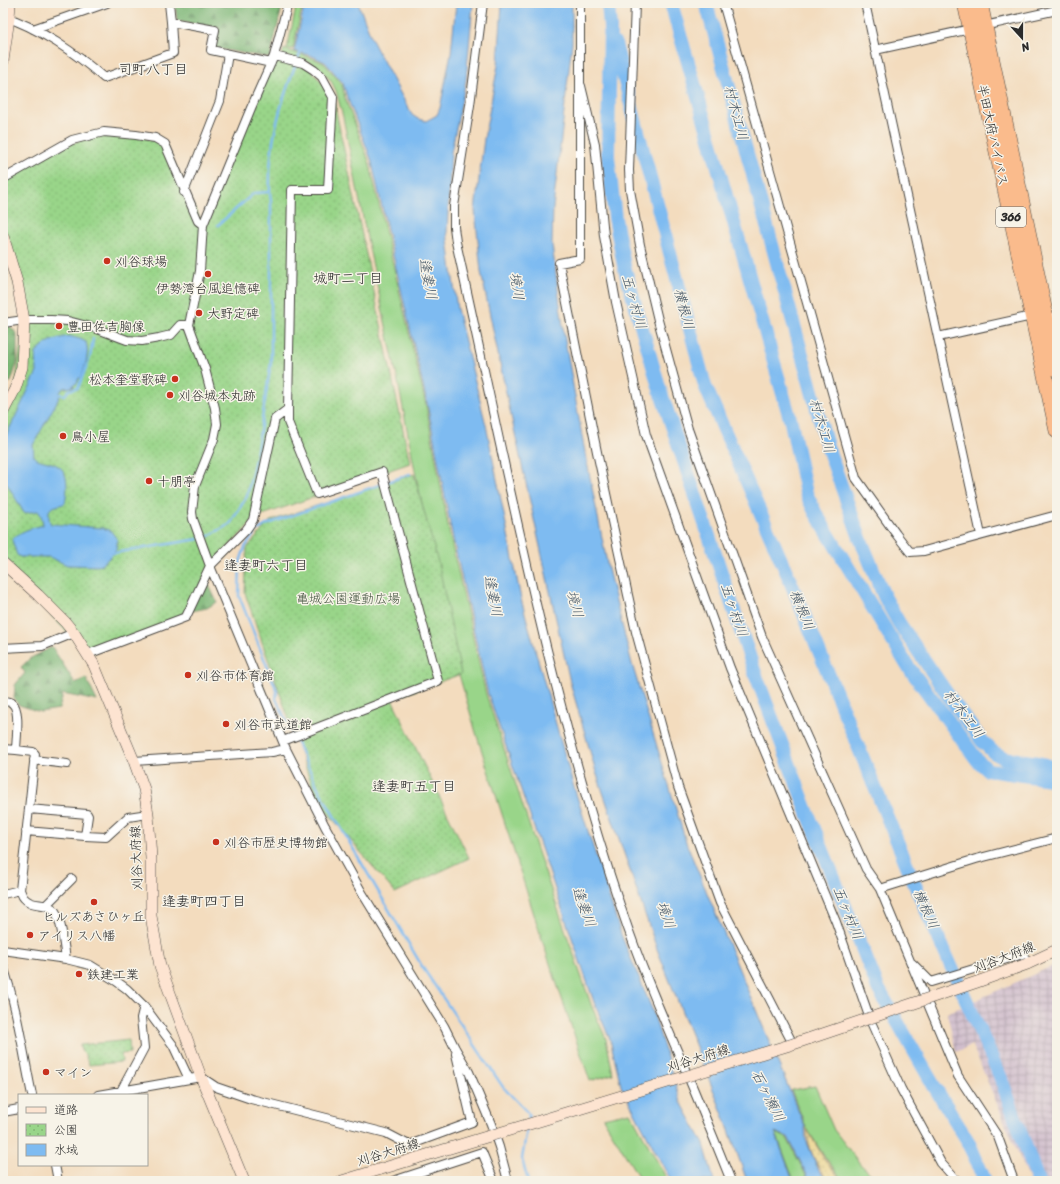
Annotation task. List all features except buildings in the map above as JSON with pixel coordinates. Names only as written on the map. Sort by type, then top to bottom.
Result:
[{"type":"highway","name":"半田大府パイパス","points":[[965,3],[978,28],[1057,369]]},
{"type":"highway","name":"半田大府パイパス","points":[[980,3],[978,28],[1032,316],[1057,431]]},
{"type":"main road","points":[[3,61],[6,17],[10,3]]},
{"type":"main road","points":[[3,236],[16,282],[24,320],[22,367],[15,388],[3,412]]},
{"type":"main road","name":"刈谷大府線","points":[[3,563],[38,595],[74,632],[94,665],[134,761],[144,789],[148,814],[151,858],[151,916],[160,966],[201,1077],[244,1181]]},
{"type":"main road","name":"刈谷大府線","points":[[342,1181],[793,1044],[978,982],[1027,964],[1057,950]]},
{"type":"street","points":[[33,29],[107,3]]},
{"type":"street","points":[[6,17],[33,29],[81,59],[104,78],[173,53],[169,3]]},
{"type":"street","points":[[288,3],[273,59],[251,108],[203,225],[200,271],[189,325],[205,369],[215,408],[217,424],[214,439],[195,486],[192,512],[196,528],[210,566],[286,749],[325,826],[361,891],[444,1026],[469,1072],[491,1124],[508,1181]]},
{"type":"street","points":[[484,3],[454,206],[454,227],[479,351],[558,699],[603,851],[623,914],[673,1043],[731,1181]]},
{"type":"street","points":[[580,3],[580,259],[559,263],[572,320],[597,452],[634,624],[654,703],[678,787],[720,903],[793,1044]]},
{"type":"street","points":[[635,3],[629,170],[630,190],[640,245],[658,320],[688,429],[762,636],[866,868],[880,889],[958,1076],[998,1137],[1014,1181]]},
{"type":"street","points":[[723,3],[856,478],[910,552],[982,536],[1057,515]]},
{"type":"street","points":[[865,3],[982,536]]},
{"type":"street","points":[[875,50],[1057,10]]},
{"type":"street","points":[[171,22],[215,30],[211,50],[228,54],[304,64],[322,77],[332,97],[328,190],[292,190],[288,422],[317,494],[382,472],[438,681],[283,741]]},
{"type":"street","points":[[184,192],[220,101],[228,54]]},
{"type":"street","points":[[581,86],[595,144],[604,236],[616,302],[646,435],[730,668],[836,922],[871,1022],[902,1090],[941,1163],[957,1181]]},
{"type":"street","points":[[3,179],[72,140],[104,132],[155,138],[165,144],[184,192],[198,221],[203,225]]},
{"type":"street","points":[[938,337],[1032,316]]},
{"type":"street","points":[[3,323],[24,320],[68,321],[95,328],[127,340],[142,341],[171,334],[180,325],[189,325]]},
{"type":"street","points":[[88,654],[186,617],[210,566],[246,530],[253,520],[274,419],[288,409]]},
{"type":"street","points":[[3,648],[42,646],[74,632]]},
{"type":"street","points":[[3,701],[12,702],[15,705],[18,722],[16,750]]},
{"type":"street","points":[[3,749],[33,752],[35,754],[20,890],[24,899],[33,904],[46,905],[54,910],[61,926],[66,959]]},
{"type":"street","points":[[134,761],[272,752],[286,749]]},
{"type":"street","points":[[34,760],[67,764]]},
{"type":"street","points":[[29,809],[87,814],[85,836]]},
{"type":"street","points":[[26,831],[106,837],[128,817],[148,814]]},
{"type":"street","points":[[880,889],[976,859],[1057,838]]},
{"type":"street","points":[[46,905],[72,879]]},
{"type":"street","points":[[3,894],[20,890]]},
{"type":"street","points":[[3,950],[66,959],[90,965],[127,989],[144,1006],[173,1045],[189,1079]]},
{"type":"street","points":[[910,960],[931,982],[1023,954],[1027,964]]},
{"type":"street","points":[[3,966],[5,981],[32,1094]]},
{"type":"street","points":[[121,1091],[144,1048],[141,1018],[144,1006]]},
{"type":"street","points":[[104,1094],[201,1077],[216,1087],[251,1099],[386,1133],[409,1145],[472,1122],[455,1048]]},
{"type":"street","points":[[3,1112],[18,1109]]},
{"type":"street","points":[[393,1181],[482,1152],[494,1181]]},
{"type":"street","points":[[55,1166],[58,1181]]},
{"type":"shaded area","points":[[1057,964],[1057,1181],[1030,1181],[972,1045],[956,1052],[947,1013]]},
{"type":"green space","points":[[175,3],[199,3],[202,6],[208,3],[251,3],[275,8],[276,3],[283,3],[270,58],[215,48],[219,28],[177,21]]},
{"type":"green space","points":[[297,3],[303,3],[293,49],[287,49]]},
{"type":"green space","points":[[284,49],[324,63],[342,84],[345,98],[369,161],[426,405],[450,536],[486,694],[539,855],[592,1007],[606,1039],[613,1074],[590,1081],[546,952],[477,736],[455,661],[343,117],[336,91],[331,81],[321,70],[311,63],[282,55]]},
{"type":"green space","points":[[274,56],[309,67],[333,97],[410,463],[257,517],[210,566],[186,617],[88,654],[3,565],[3,412],[15,389],[24,320],[3,236],[3,179],[53,150],[104,132],[136,135],[165,144],[203,224]]},
{"type":"green space","points":[[9,325],[17,334],[17,363],[11,382],[3,382],[3,326]]},
{"type":"green space","name":"亀城公園運動広場","points":[[414,474],[439,566],[461,674],[392,699],[469,858],[395,893],[317,800],[245,593],[247,548],[270,521]]},
{"type":"green space","points":[[198,562],[217,602],[207,608],[192,611]]},
{"type":"green space","points":[[52,647],[75,683],[86,678],[97,701],[63,694],[59,709],[40,712],[19,705],[14,699],[15,685],[25,673],[21,667],[29,659]]},
{"type":"green space","points":[[129,1040],[130,1053],[121,1054],[122,1062],[89,1065],[85,1055],[81,1051],[80,1045]]},
{"type":"green space","points":[[815,1086],[834,1130],[861,1165],[874,1177],[871,1181],[844,1181],[824,1156],[806,1127],[791,1090]]},
{"type":"green space","points":[[630,1112],[668,1181],[641,1181],[603,1118]]},
{"type":"green space","points":[[776,1133],[787,1138],[809,1181],[794,1181]]},
{"type":"sand","points":[[807,1129],[823,1157],[842,1181],[829,1181],[820,1170],[811,1150],[807,1136]]},
{"type":"water","name":"逢妻川","points":[[305,3],[358,3],[374,44],[412,115],[418,119],[426,121],[437,115],[440,108],[451,53],[456,3],[473,3],[466,80],[451,153],[447,232],[457,309],[486,425],[521,599],[572,781],[622,937],[652,1009],[681,1102],[704,1144],[714,1181],[671,1181],[621,1086],[610,1039],[595,1005],[488,694],[453,539],[427,403],[371,159],[343,83],[325,62],[312,56],[294,51]]},
{"type":"water","points":[[502,3],[572,3],[572,43],[553,208],[552,245],[564,334],[584,447],[609,573],[632,664],[687,845],[805,1127],[806,1140],[819,1171],[828,1181],[810,1181],[788,1137],[775,1132],[793,1181],[747,1181],[726,1122],[657,949],[596,772],[570,682],[481,272],[475,210],[484,139],[498,65]]},
{"type":"water","points":[[69,336],[86,342],[87,356],[81,378],[79,378],[77,383],[73,385],[74,387],[63,388],[59,394],[60,396],[33,445],[34,457],[58,466],[62,469],[66,478],[67,488],[65,503],[50,509],[49,519],[51,524],[102,528],[110,530],[117,539],[117,547],[114,553],[98,566],[67,565],[49,557],[20,557],[17,555],[12,540],[22,532],[43,525],[43,522],[38,511],[24,513],[3,477],[3,442],[37,372],[36,353],[47,343]]},
{"type":"waterway","name":"五ヶ村川","points":[[608,3],[610,28],[608,156],[615,218],[624,266],[659,387],[755,673],[809,816],[878,988],[934,1086],[969,1143],[985,1181]]},
{"type":"waterway","points":[[671,3],[791,422],[806,493],[815,512],[907,665],[978,761],[988,770],[1050,779],[1057,782]]},
{"type":"waterway","name":"村木江川","points":[[706,3],[827,446],[860,538],[884,596],[899,623],[950,698],[982,741],[993,752],[1004,758],[1038,763],[1057,768]]},
{"type":"waterway","name":"横根川","points":[[615,44],[705,386],[789,578],[915,885],[1000,1076],[1038,1181]]},
{"type":"waterway","points":[[205,538],[230,524],[247,496],[257,450],[271,363],[271,154],[280,109],[301,51]]},
{"type":"waterway","points":[[218,225],[254,193],[269,192]]},
{"type":"waterway","points":[[59,394],[65,395],[69,390],[78,388],[90,357],[93,339]]},
{"type":"waterway","points":[[410,474],[268,524],[256,531],[245,547],[240,562],[239,596],[277,691],[276,699],[320,792],[423,968],[503,1087],[529,1114],[528,1122]]},
{"type":"waterway","points":[[114,553],[199,539]]},
{"type":"waterway","points":[[527,1129],[522,1159],[528,1181]]},
{"type":"place","name":"刈谷球場","points":[[107,261]]},
{"type":"place","name":"伊勢湾台風追憶碑","points":[[208,274]]},
{"type":"place","name":"大野定碑","points":[[199,313]]},
{"type":"place","name":"豊田佐吉胸像","points":[[59,326]]},
{"type":"place","name":"松本奎堂歌碑","points":[[175,379]]},
{"type":"place","name":"刈谷城本丸跡","points":[[170,395]]},
{"type":"place","name":"鳥小屋","points":[[63,436]]},
{"type":"place","name":"十朋亭","points":[[149,481]]},
{"type":"place","name":"刈谷市体育館","points":[[188,675]]},
{"type":"place","name":"刈谷市武道館","points":[[226,724]]},
{"type":"place","name":"刈谷市歴史博物館","points":[[216,842]]},
{"type":"place","name":"ヒルズあさひヶ丘","points":[[94,902]]},
{"type":"place","name":"アイリス八幡","points":[[30,935]]},
{"type":"place","name":"鉄建工業","points":[[79,974]]},
{"type":"place","name":"マイン","points":[[46,1072]]},
{"type":"district","name":"司町八丁目","points":[[153,69]]},
{"type":"district","name":"城町二丁目","points":[[348,278]]},
{"type":"district","name":"逢妻町六丁目","points":[[266,565]]},
{"type":"district","name":"逢妻町五丁目","points":[[414,786]]},
{"type":"district","name":"逢妻町四丁目","points":[[204,901]]},
{"type":"water label","name":"境川","points":[[517,286]]},
{"type":"water label","name":"境川","points":[[575,604]]},
{"type":"water label","name":"境川","points":[[666,915]]},
{"type":"water label","name":"石ヶ瀬川","points":[[768,1096]]}]
